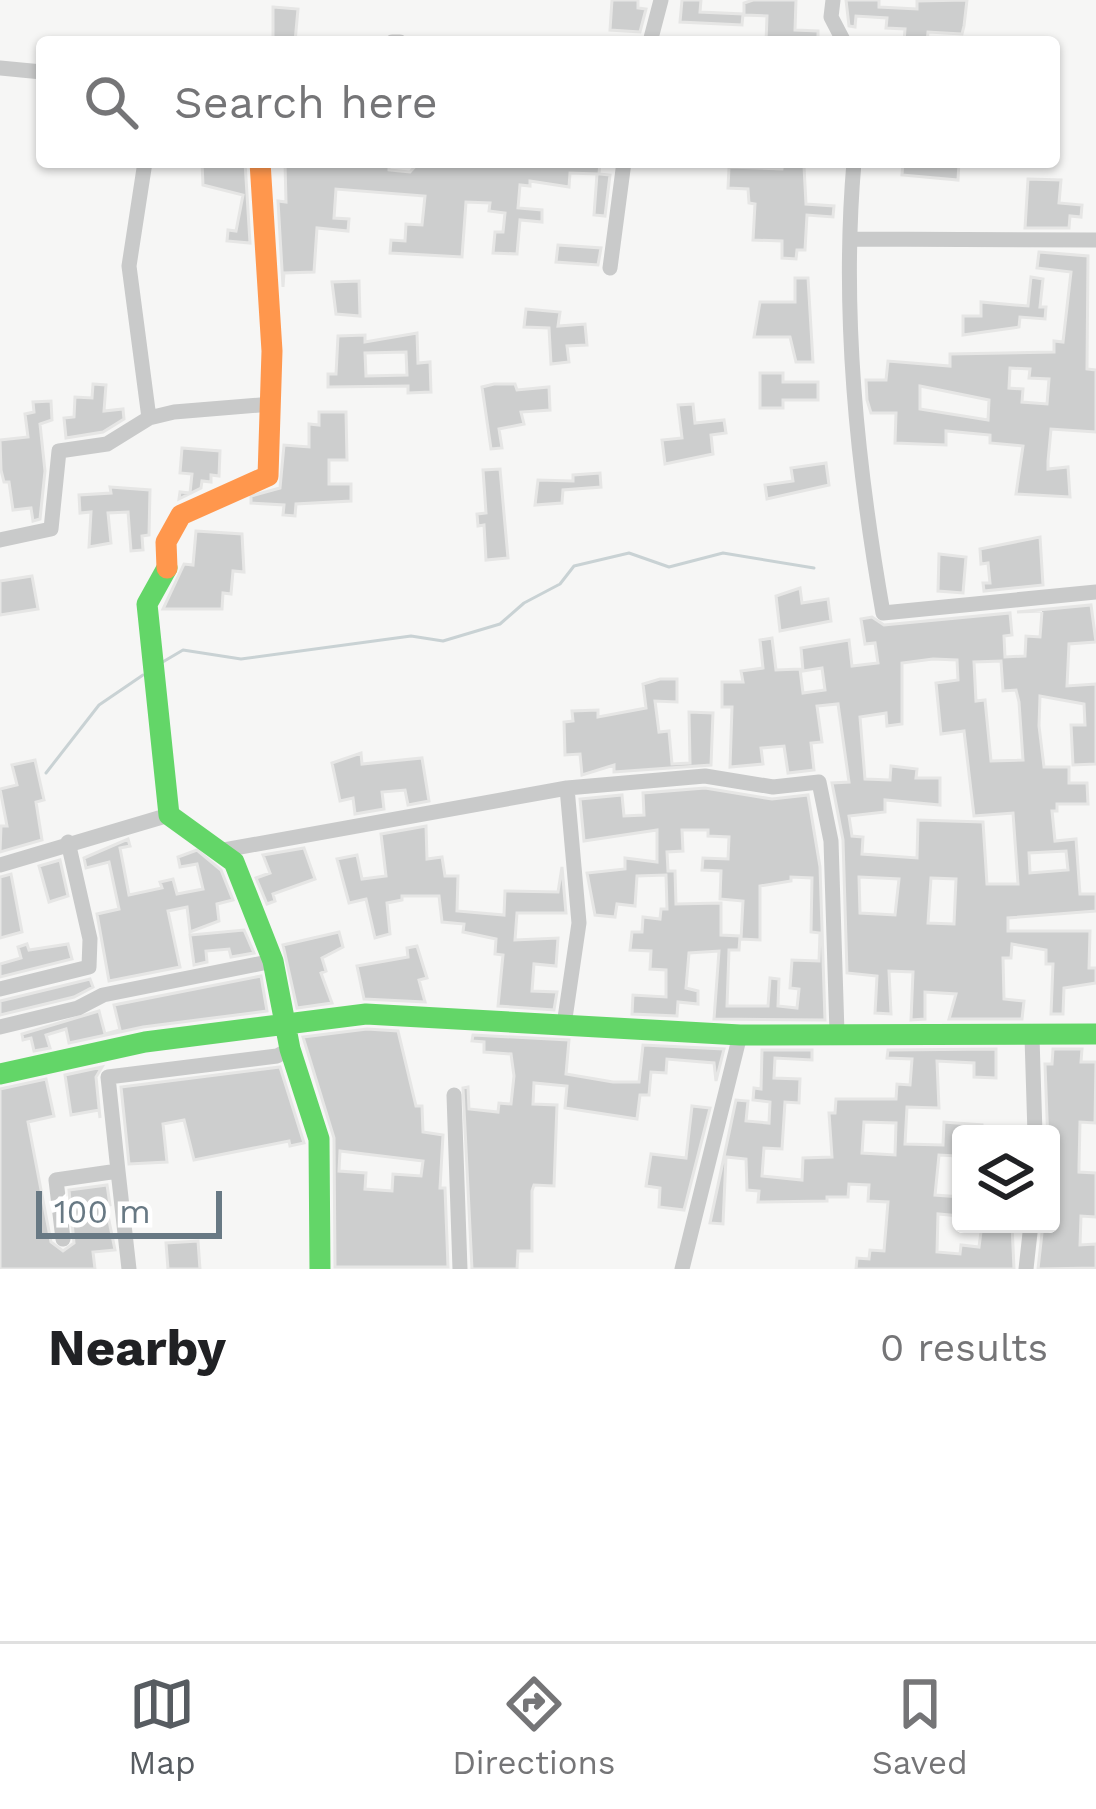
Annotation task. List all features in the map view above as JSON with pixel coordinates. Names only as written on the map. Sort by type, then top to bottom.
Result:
[{"type":"street","points":[[652,36],[661,0]]},
{"type":"street","points":[[833,0],[831,17],[841,36]]},
{"type":"street","points":[[0,68],[36,71]]},
{"type":"street","points":[[144,168],[130,266],[149,418]]},
{"type":"street","points":[[169,815],[146,604],[169,565],[166,542],[181,515],[249,480],[268,476],[272,404],[260,168]]},
{"type":"street","points":[[610,268],[623,168]]},
{"type":"street","points":[[854,168],[850,239],[861,491],[883,613],[1096,592]]},
{"type":"street","points":[[850,239],[1096,240]]},
{"type":"street","points":[[0,540],[51,529],[59,451],[107,444],[149,418],[202,405],[272,404]]},
{"type":"street","points":[[224,850],[567,788],[705,776],[772,787],[819,782],[831,841],[837,1033]]},
{"type":"street","points":[[564,1025],[579,923],[567,788]]},
{"type":"street","points":[[0,865],[169,815],[224,850],[273,961],[290,1049],[319,1139],[320,1269]]},
{"type":"street","points":[[0,989],[89,967],[90,939],[68,842]]},
{"type":"street","points":[[0,1027],[78,1008],[103,995],[273,961]]},
{"type":"street","points":[[0,1074],[145,1042],[366,1014],[740,1035],[1096,1034]]},
{"type":"street","points":[[682,1269],[740,1035]]},
{"type":"street","points":[[1032,1037],[1034,1125]]},
{"type":"street","points":[[128,1269],[108,1077],[277,1056],[290,1049]]},
{"type":"street","points":[[454,1095],[460,1269]]},
{"type":"street","points":[[63,1239],[56,1180],[118,1171]]},
{"type":"street","points":[[1026,1269],[1029,1233]]},
{"type":"building","points":[[612,0],[638,0],[638,8],[646,9],[640,32],[610,30]]},
{"type":"building","points":[[682,0],[701,0],[700,12],[743,14],[742,25],[680,22]]},
{"type":"building","points":[[796,0],[795,30],[818,31],[818,36],[766,36],[767,16],[744,15],[744,3]]},
{"type":"building","points":[[846,0],[879,0],[879,7],[917,9],[917,1],[967,0],[962,34],[904,36],[905,29],[886,28],[887,18],[856,16],[855,27],[849,26]]},
{"type":"building","points":[[273,7],[298,9],[296,36],[273,36]]},
{"type":"building","points":[[202,168],[245,168],[250,243],[227,241],[228,230],[236,231],[243,195],[203,185]]},
{"type":"building","points":[[285,168],[410,172],[414,168],[600,168],[599,174],[610,175],[605,216],[594,215],[597,174],[570,173],[569,187],[530,181],[530,186],[520,185],[518,208],[542,210],[542,222],[520,220],[517,254],[493,253],[495,232],[503,232],[505,213],[489,211],[490,203],[466,202],[462,257],[390,253],[391,240],[405,241],[406,224],[422,225],[425,196],[336,189],[334,218],[349,219],[348,231],[317,228],[314,272],[284,273],[283,287],[278,201],[286,202]]},
{"type":"building","points":[[729,168],[804,168],[806,204],[834,206],[833,217],[807,215],[805,250],[797,250],[796,259],[782,258],[782,241],[753,240],[755,204],[749,203],[748,189],[728,188]]},
{"type":"building","points":[[903,168],[959,168],[958,180],[902,175]]},
{"type":"building","points":[[1028,179],[1061,180],[1059,203],[1082,205],[1081,217],[1070,216],[1069,228],[1025,228]]},
{"type":"building","points":[[558,245],[601,248],[598,265],[556,262]]},
{"type":"building","points":[[1039,252],[1088,256],[1087,369],[1096,370],[1096,432],[1051,429],[1048,461],[1048,469],[1068,467],[1070,497],[1016,494],[1023,446],[990,443],[990,435],[946,431],[946,445],[895,443],[896,413],[871,413],[867,400],[866,380],[886,380],[888,361],[950,366],[950,354],[1054,352],[1054,341],[1063,342],[1071,272],[1037,268]],"holes":[[[1010,368],[1030,369],[1029,378],[1049,379],[1047,404],[1022,402],[1023,389],[1009,388]],[[920,386],[989,400],[988,420],[920,409]]]},
{"type":"building","points":[[1031,277],[1043,279],[1040,307],[1046,307],[1045,319],[1020,317],[1019,327],[963,335],[963,316],[981,316],[981,302],[1028,306]]},
{"type":"building","points":[[795,278],[808,278],[813,362],[796,362],[790,337],[754,337],[760,302],[795,302]]},
{"type":"building","points":[[359,281],[360,316],[336,314],[332,282]]},
{"type":"building","points":[[526,309],[560,312],[558,326],[585,324],[587,345],[567,346],[569,362],[551,364],[549,328],[524,327]]},
{"type":"building","points":[[417,333],[418,363],[430,362],[431,392],[408,393],[408,386],[328,387],[328,374],[336,374],[338,336],[365,335],[365,342]],"holes":[[[406,352],[407,375],[366,376],[365,353]]]},
{"type":"building","points":[[760,373],[783,373],[783,382],[818,382],[818,400],[783,400],[783,408],[760,408]]},
{"type":"building","points":[[93,384],[106,385],[104,411],[123,409],[124,419],[103,432],[66,438],[64,418],[74,417],[75,397],[92,398]]},
{"type":"building","points":[[515,384],[517,390],[549,387],[550,410],[521,412],[524,424],[499,429],[502,448],[491,449],[482,387]]},
{"type":"building","points":[[51,401],[52,420],[40,424],[45,471],[40,519],[33,521],[31,508],[13,510],[9,482],[4,482],[1,470],[0,440],[28,437],[25,414],[34,412],[33,402]]},
{"type":"building","points":[[693,404],[695,423],[724,420],[726,433],[711,435],[713,454],[665,464],[662,440],[682,438],[678,405]]},
{"type":"building","points":[[319,412],[346,412],[347,460],[329,460],[329,484],[351,484],[351,501],[296,504],[295,516],[283,515],[284,505],[251,503],[251,496],[280,488],[284,445],[309,447],[309,424],[319,425]]},
{"type":"building","points":[[182,448],[220,451],[219,476],[211,475],[211,482],[202,481],[201,488],[179,499],[180,492],[190,493],[192,474],[180,473]]},
{"type":"building","points":[[826,463],[829,485],[767,499],[765,485],[793,481],[791,468]]},
{"type":"building","points":[[500,469],[508,558],[486,560],[484,525],[478,526],[477,514],[486,513],[483,470]]},
{"type":"building","points":[[600,473],[601,487],[563,490],[562,503],[535,505],[538,480],[573,481],[573,475]]},
{"type":"building","points":[[110,487],[150,490],[149,535],[142,536],[143,550],[131,551],[128,512],[108,513],[111,543],[89,547],[91,512],[80,513],[79,495],[111,493]]},
{"type":"building","points":[[196,531],[242,534],[244,572],[233,571],[231,594],[223,593],[222,609],[163,609],[184,564],[193,565]]},
{"type":"building","points":[[1040,537],[1043,585],[984,591],[983,583],[990,583],[988,563],[981,564],[980,549]]},
{"type":"building","points":[[939,554],[966,557],[963,593],[938,591]]},
{"type":"building","points":[[32,576],[38,609],[0,615],[0,581]]},
{"type":"building","points":[[800,588],[802,603],[828,599],[831,621],[780,631],[776,596]]},
{"type":"building","points":[[1091,605],[1096,642],[1069,644],[1067,686],[1096,684],[1096,764],[1073,765],[1071,725],[1085,725],[1084,704],[1040,696],[1039,726],[1044,767],[1069,767],[1069,783],[1087,783],[1088,804],[1057,804],[1057,811],[1052,811],[1055,841],[1076,839],[1080,894],[1096,894],[1096,911],[1008,918],[1008,931],[1090,931],[1089,968],[1096,968],[1096,983],[1064,988],[1063,1014],[1051,1014],[1053,964],[1046,964],[1046,950],[1012,944],[1011,958],[1003,958],[1004,999],[1024,1001],[1022,1019],[949,1019],[956,994],[925,992],[925,1019],[911,1020],[913,972],[889,971],[891,1014],[875,1013],[877,976],[847,973],[843,840],[832,783],[849,782],[838,704],[817,706],[822,742],[811,743],[814,770],[788,773],[784,746],[761,748],[763,764],[730,767],[732,707],[722,707],[722,682],[743,682],[741,671],[763,668],[760,640],[772,638],[776,670],[800,669],[803,693],[825,690],[822,668],[803,671],[801,648],[849,640],[852,666],[878,663],[875,643],[865,644],[861,619],[872,617],[884,625],[1010,613],[1012,635],[1004,636],[1005,657],[1025,656],[1026,636],[1040,637],[1042,611],[1017,612]],"holes":[[[957,660],[958,680],[936,683],[941,734],[964,731],[974,816],[1013,813],[1018,884],[987,884],[983,822],[918,820],[917,858],[862,854],[863,837],[852,836],[849,816],[885,812],[885,800],[940,805],[940,778],[916,778],[917,769],[891,766],[890,780],[865,779],[860,717],[886,713],[887,726],[902,724],[902,663]],[[1001,661],[1003,691],[1016,690],[1023,760],[991,761],[985,700],[976,701],[974,662]],[[1066,851],[1068,870],[1030,873],[1029,853]],[[859,877],[899,879],[895,915],[860,913]],[[931,878],[956,879],[954,924],[928,923]]]},
{"type":"building","points":[[677,679],[677,702],[655,701],[659,732],[669,731],[672,764],[690,763],[689,712],[713,713],[711,765],[614,772],[614,765],[582,775],[580,754],[565,755],[564,722],[573,721],[572,711],[598,710],[598,717],[646,708],[643,684]]},
{"type":"building","points":[[361,753],[362,764],[422,758],[429,801],[408,805],[405,790],[382,792],[384,809],[355,814],[353,798],[340,801],[332,763]]},
{"type":"building","points":[[35,760],[44,800],[36,802],[42,840],[0,852],[1,826],[7,826],[0,789],[17,785],[12,765]]},
{"type":"building","points":[[705,788],[772,799],[808,795],[820,867],[825,1020],[714,1019],[719,951],[689,953],[686,988],[698,991],[698,1004],[678,1002],[677,1016],[632,1014],[633,995],[666,997],[666,970],[650,969],[651,951],[630,950],[632,932],[642,932],[643,917],[660,919],[661,909],[667,909],[666,875],[637,876],[635,906],[617,904],[615,917],[595,915],[587,873],[625,869],[625,858],[657,862],[657,830],[584,841],[580,799],[622,795],[624,816],[644,815],[643,793]],"holes":[[[682,830],[708,830],[708,836],[729,837],[728,859],[703,858],[702,870],[721,871],[720,899],[743,901],[741,939],[760,940],[760,886],[791,881],[791,877],[812,878],[811,932],[820,933],[819,961],[792,960],[790,988],[799,989],[797,1008],[778,1006],[779,979],[770,978],[768,1006],[727,1006],[729,950],[739,950],[740,936],[721,935],[721,903],[676,904],[675,871],[668,871],[667,852],[683,851]]]},
{"type":"building","points":[[426,826],[427,859],[442,857],[445,876],[458,876],[457,911],[504,915],[505,891],[558,892],[562,867],[566,913],[517,913],[515,940],[558,938],[556,966],[534,964],[532,991],[557,992],[554,1010],[498,1006],[503,955],[495,954],[496,939],[463,932],[464,924],[442,922],[439,896],[402,896],[402,900],[387,903],[390,934],[375,938],[366,899],[349,903],[337,859],[357,855],[362,879],[386,876],[381,834]]},
{"type":"building","points":[[128,839],[130,846],[120,848],[129,895],[162,888],[160,882],[173,879],[177,894],[203,889],[197,864],[180,867],[178,857],[197,850],[221,870],[233,900],[217,904],[219,921],[190,932],[187,907],[168,911],[180,967],[109,981],[97,914],[119,909],[109,862],[86,868],[84,858]]},
{"type":"building","points":[[304,848],[315,879],[273,894],[275,901],[267,904],[256,878],[270,873],[263,855]]},
{"type":"building","points":[[60,860],[68,896],[49,902],[39,866]]},
{"type":"building","points":[[11,874],[22,932],[0,938],[0,877]]},
{"type":"building","points":[[244,930],[254,953],[231,957],[229,949],[206,951],[207,962],[194,965],[190,935]]},
{"type":"building","points":[[339,932],[343,947],[322,958],[326,971],[321,973],[332,1003],[297,1008],[283,945]]},
{"type":"building","points":[[27,944],[29,950],[68,944],[72,959],[0,977],[0,964],[21,958],[18,947]]},
{"type":"building","points":[[417,946],[427,978],[419,980],[425,1002],[364,999],[357,966],[408,957],[407,948]]},
{"type":"building","points":[[261,976],[267,1011],[143,1027],[69,1043],[66,1029],[46,1035],[50,1048],[34,1051],[31,1038],[23,1040],[22,1034],[99,1011],[105,1034],[120,1030],[114,1005]]},
{"type":"building","points":[[90,979],[93,987],[74,997],[0,1015],[0,1001]]},
{"type":"building","points":[[367,1029],[398,1031],[416,1106],[422,1106],[423,1132],[443,1135],[440,1188],[445,1188],[448,1267],[335,1267],[334,1138],[303,1037]],"holes":[[[340,1151],[423,1161],[421,1176],[393,1174],[392,1191],[365,1189],[366,1173],[339,1171]]]},
{"type":"building","points":[[473,1035],[569,1040],[566,1074],[613,1082],[639,1082],[643,1045],[724,1049],[716,1081],[714,1063],[667,1059],[666,1073],[651,1072],[649,1095],[640,1095],[637,1119],[565,1108],[567,1086],[534,1083],[533,1104],[557,1105],[554,1186],[534,1185],[532,1251],[518,1251],[517,1269],[472,1269],[463,1088],[468,1087],[469,1109],[498,1112],[499,1103],[511,1104],[514,1076],[511,1054],[484,1052],[484,1042],[472,1041]]},
{"type":"building","points":[[996,1049],[996,1078],[974,1077],[974,1063],[937,1061],[939,1108],[907,1107],[905,1144],[943,1145],[944,1122],[982,1125],[952,1125],[952,1156],[939,1155],[935,1195],[952,1196],[952,1215],[938,1214],[937,1252],[960,1254],[961,1245],[979,1247],[981,1233],[1012,1233],[1014,1269],[856,1269],[857,1258],[869,1259],[870,1250],[884,1251],[888,1202],[868,1201],[869,1185],[849,1184],[848,1197],[758,1202],[759,1191],[747,1190],[746,1159],[726,1157],[723,1224],[710,1223],[736,1100],[748,1101],[746,1121],[769,1123],[770,1102],[753,1100],[754,1088],[761,1089],[762,1050],[812,1050],[812,1060],[775,1058],[774,1078],[800,1079],[799,1103],[785,1102],[782,1149],[764,1148],[762,1176],[802,1180],[803,1158],[832,1157],[829,1113],[835,1113],[836,1099],[896,1099],[897,1084],[910,1085],[912,1059],[887,1058],[888,1050]],"holes":[[[864,1122],[896,1123],[895,1155],[862,1153]]]},
{"type":"building","points":[[1053,1049],[1082,1049],[1081,1062],[1096,1062],[1095,1123],[1080,1122],[1079,1172],[1096,1173],[1096,1217],[1081,1216],[1080,1245],[1096,1244],[1096,1268],[1038,1269],[1042,1233],[1060,1233],[1060,1125],[1047,1125],[1045,1064],[1052,1064]]},
{"type":"building","points":[[102,1067],[96,1077],[100,1118],[99,1110],[71,1115],[65,1075]]},
{"type":"building","points":[[280,1067],[304,1143],[290,1146],[289,1141],[194,1160],[184,1120],[163,1124],[167,1162],[129,1164],[121,1087]]},
{"type":"building","points":[[46,1079],[54,1116],[28,1122],[51,1242],[63,1251],[74,1243],[69,1190],[107,1185],[115,1250],[93,1252],[95,1269],[0,1269],[0,1089]]},
{"type":"building","points":[[692,1106],[710,1108],[684,1210],[659,1207],[660,1188],[646,1186],[651,1154],[686,1158]]},
{"type":"building","points":[[198,1241],[200,1269],[168,1269],[166,1243]]},
{"type":"waterway","points":[[161,663],[183,650],[241,659],[411,636],[443,641],[500,624],[524,603],[560,584],[574,566],[629,553],[669,567],[723,553],[814,568]]},
{"type":"waterway","points":[[46,773],[99,705],[143,675]]},
{"type":"traffic: fast","points":[[167,568],[147,604],[169,815],[234,862],[273,961],[290,1049],[319,1139],[320,1269]]},
{"type":"traffic: fast","points":[[0,1074],[145,1042],[366,1014],[740,1035],[1096,1034]]},
{"type":"traffic: slow","points":[[167,568],[166,542],[181,515],[268,476],[272,351],[260,168]]}]
